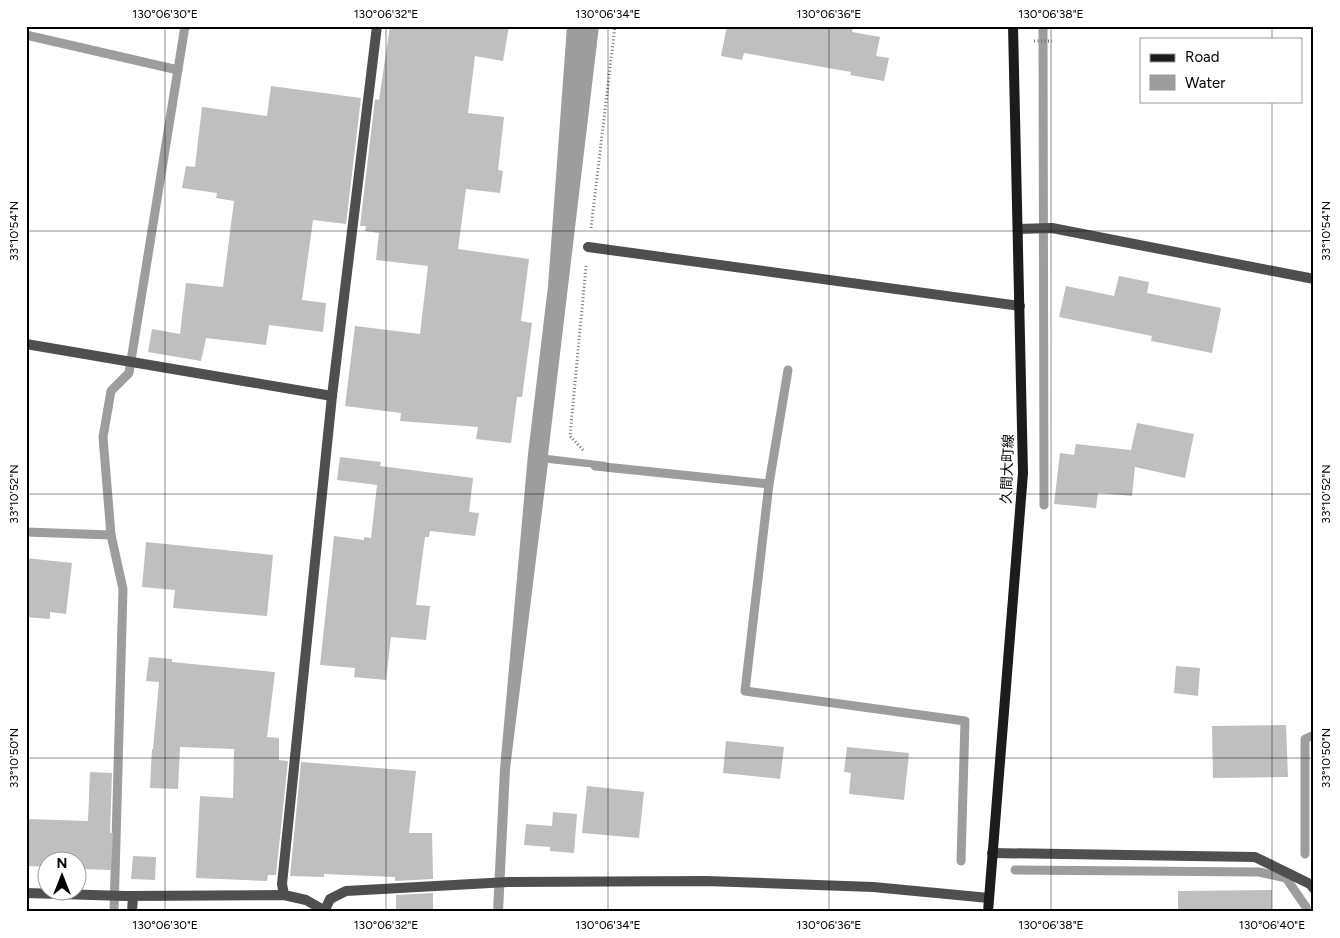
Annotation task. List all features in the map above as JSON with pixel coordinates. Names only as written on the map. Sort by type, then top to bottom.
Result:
[{"type":"main road","name":"久間大町線","points":[[988,912],[1023,473],[1012,26]]},
{"type":"street","points":[[284,895],[282,884],[332,396],[377,26]]},
{"type":"street","points":[[1018,229],[1052,228],[1314,279]]},
{"type":"street","points":[[588,247],[1020,306]]},
{"type":"street","points":[[26,344],[332,396]]},
{"type":"street","points":[[992,853],[1255,856],[1310,884],[1314,889]]},
{"type":"street","points":[[26,893],[129,896],[284,895],[306,900],[326,911],[330,899],[346,891],[508,882],[706,881],[873,887],[989,898]]},
{"type":"street","points":[[129,896],[132,912]]},
{"type":"path","points":[[1034,41],[1052,41]]},
{"type":"water","points":[[567,26],[599,26],[548,455],[606,462],[606,469],[548,463],[510,769],[503,912],[493,912],[500,769],[528,454],[548,286]]},
{"type":"building","points":[[390,26],[509,26],[503,61],[475,56],[468,113],[504,117],[498,170],[503,171],[500,193],[466,189],[458,249],[529,259],[521,321],[532,323],[522,397],[517,397],[511,443],[476,439],[478,427],[400,421],[401,413],[345,406],[355,326],[420,334],[428,266],[376,260],[379,233],[365,231],[366,226],[360,226],[375,99],[379,100]]},
{"type":"building","points":[[727,26],[853,26],[852,32],[880,37],[876,56],[889,58],[884,81],[850,75],[851,72],[744,53],[742,60],[721,56]]},
{"type":"building","points":[[271,86],[361,98],[346,224],[313,220],[302,300],[326,303],[323,332],[269,325],[266,345],[206,338],[201,361],[148,352],[152,329],[180,334],[186,283],[223,287],[234,201],[216,198],[217,193],[182,188],[186,166],[195,167],[202,107],[267,116]]},
{"type":"building","points":[[1119,276],[1149,282],[1147,293],[1221,308],[1212,353],[1151,341],[1152,336],[1059,317],[1066,286],[1114,296]]},
{"type":"building","points":[[1137,423],[1194,434],[1185,478],[1135,467],[1132,496],[1098,493],[1096,508],[1054,504],[1060,453],[1074,455],[1076,444],[1131,450]]},
{"type":"building","points":[[340,457],[381,462],[380,466],[473,478],[469,512],[479,513],[475,536],[430,531],[429,537],[425,537],[416,605],[430,606],[426,640],[391,637],[386,680],[354,677],[355,668],[320,665],[334,536],[364,540],[364,537],[371,538],[377,485],[337,480]]},
{"type":"building","points":[[146,542],[273,555],[267,616],[173,608],[175,590],[142,587]]},
{"type":"building","points":[[26,558],[72,563],[66,614],[50,612],[50,619],[26,617]]},
{"type":"building","points":[[149,657],[172,659],[172,662],[275,672],[267,737],[279,738],[279,760],[288,761],[276,875],[268,875],[267,881],[196,878],[200,796],[233,798],[234,749],[180,747],[178,789],[150,788],[159,682],[146,681]]},
{"type":"building","points":[[1176,666],[1200,668],[1198,696],[1174,693]]},
{"type":"building","points":[[1286,725],[1288,777],[1213,778],[1212,726]]},
{"type":"building","points":[[726,741],[784,747],[780,779],[723,773]]},
{"type":"building","points":[[847,747],[909,753],[904,800],[849,794],[851,773],[844,772]]},
{"type":"building","points":[[301,762],[416,771],[409,833],[432,833],[433,879],[395,881],[395,877],[324,874],[324,877],[290,876]]},
{"type":"building","points":[[90,772],[112,773],[110,833],[113,833],[111,870],[88,869],[88,850],[38,850],[38,867],[26,866],[26,819],[88,821]]},
{"type":"building","points":[[587,786],[644,792],[639,838],[582,833]]},
{"type":"building","points":[[553,812],[577,814],[574,853],[550,851],[550,847],[524,845],[526,824],[552,826]]},
{"type":"building","points":[[133,856],[156,857],[155,880],[131,879]]},
{"type":"building","points":[[1272,890],[1272,912],[1178,912],[1178,891]]},
{"type":"building","points":[[433,893],[433,912],[396,912],[396,895]]},
{"type":"waterway","points":[[114,912],[123,589],[111,535],[103,437],[111,391],[129,373],[185,26]]},
{"type":"waterway","points":[[1043,26],[1044,505]]},
{"type":"waterway","points":[[26,35],[178,70]]},
{"type":"waterway","points":[[769,484],[788,370]]},
{"type":"waterway","points":[[595,466],[769,484],[745,691],[965,721],[961,861]]},
{"type":"waterway","points":[[26,532],[111,535]]},
{"type":"waterway","points":[[1305,854],[1305,739],[1314,735]]},
{"type":"waterway","points":[[1015,870],[1259,872],[1286,878],[1306,907],[1306,912]]}]
